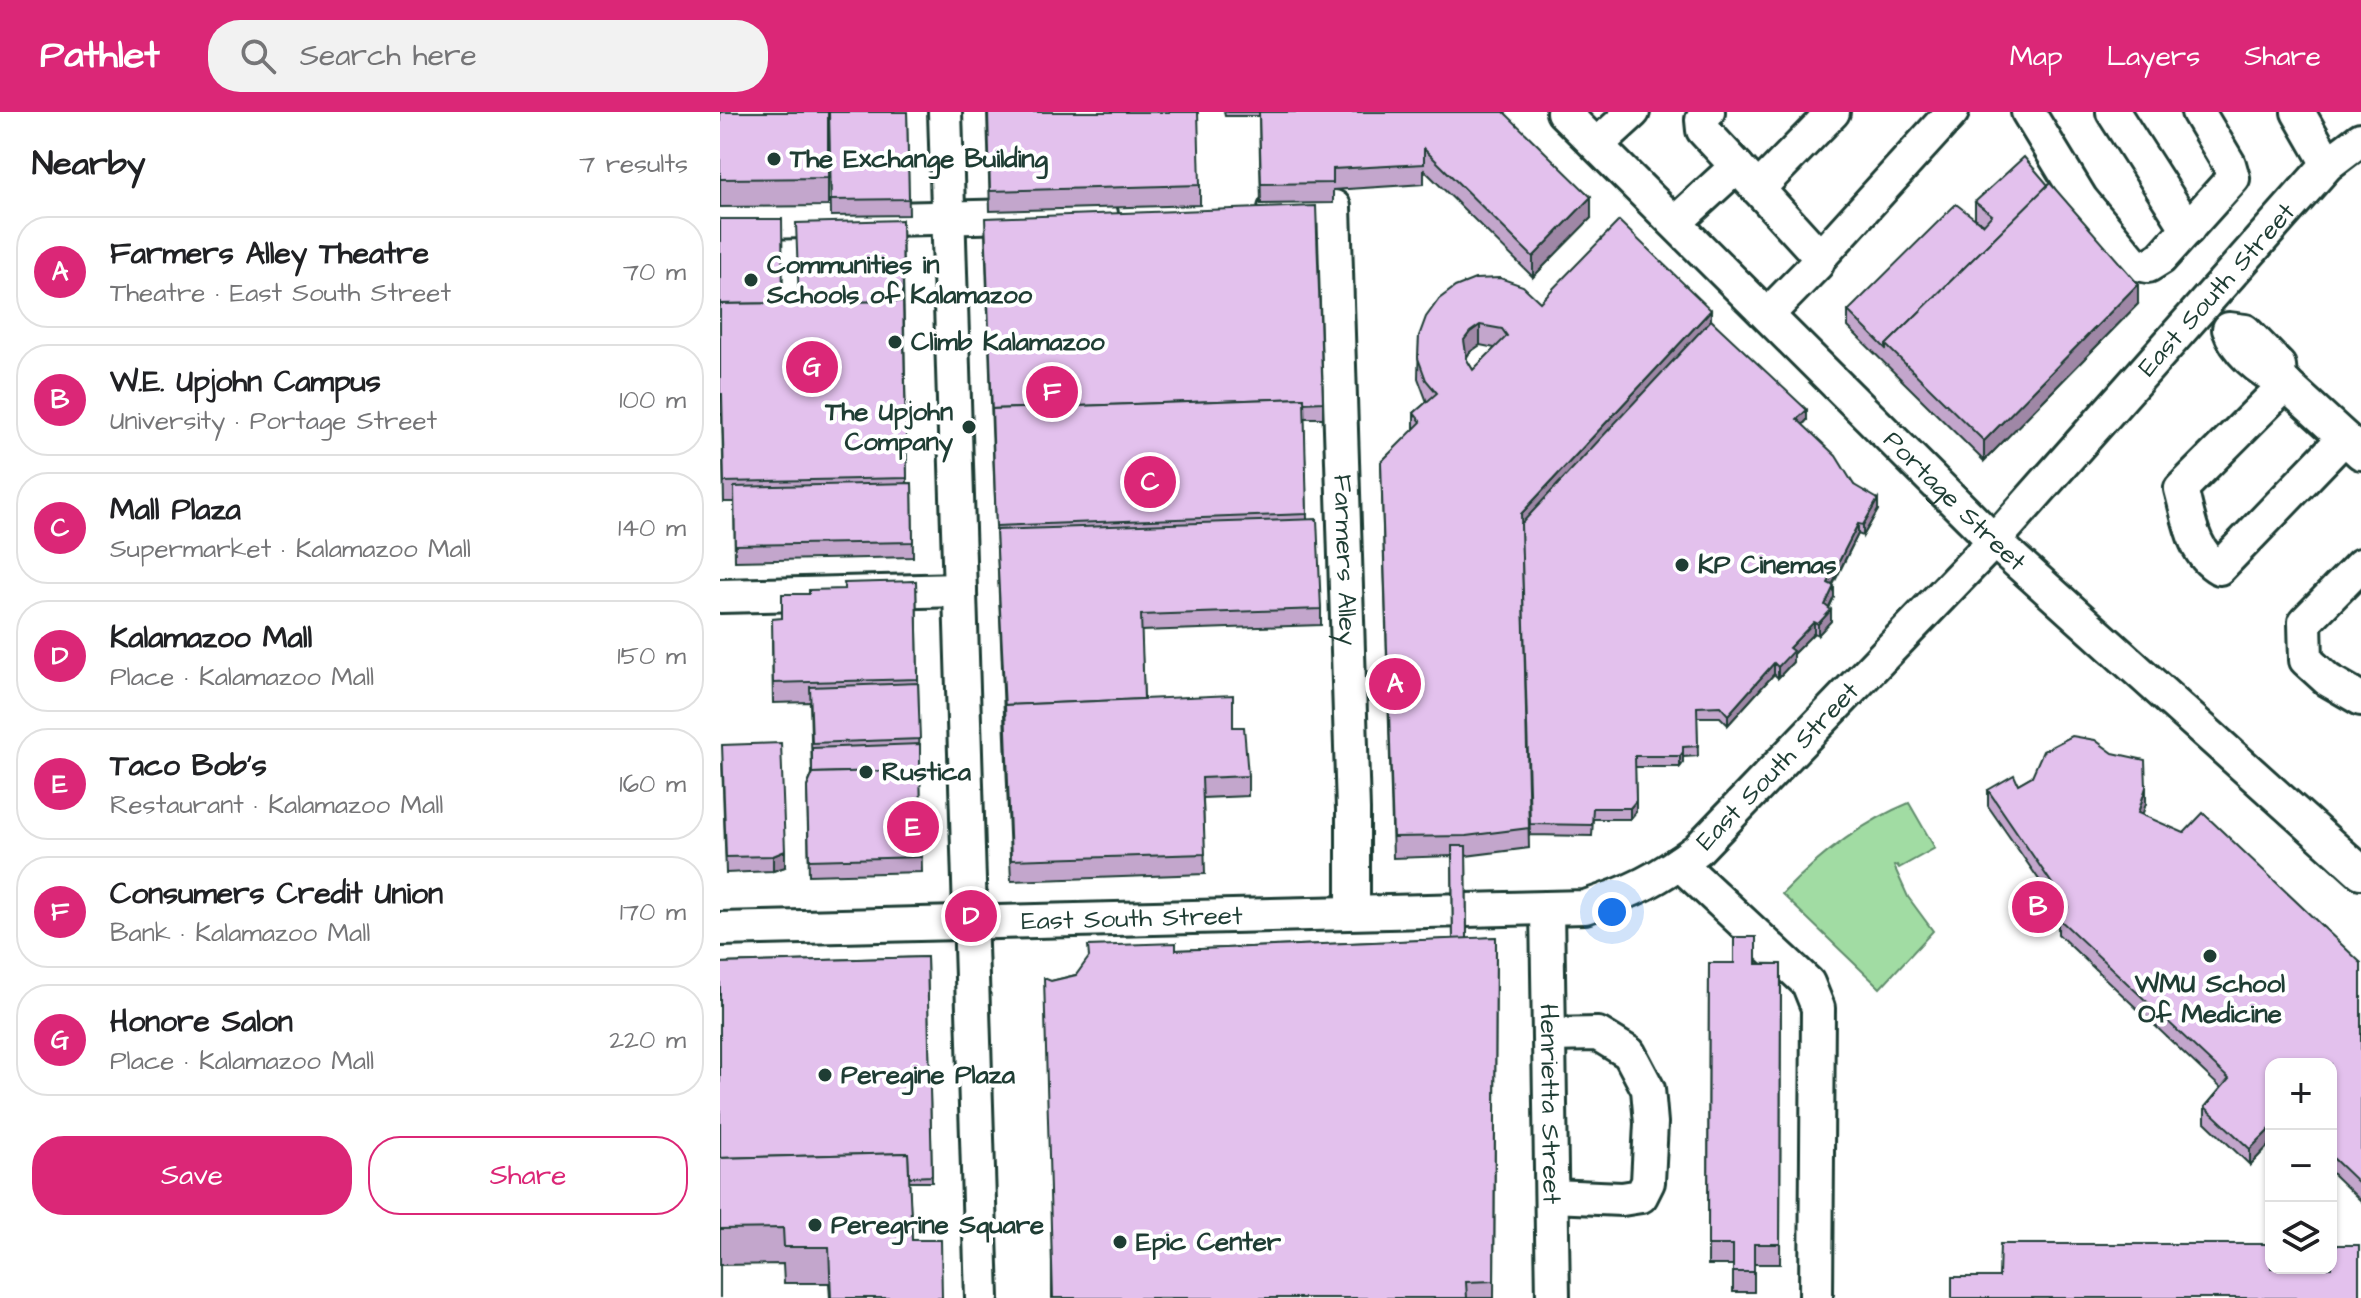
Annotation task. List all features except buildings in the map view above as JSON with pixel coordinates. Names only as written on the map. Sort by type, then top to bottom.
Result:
[{"type":"street","points":[[945,112],[982,1298]]},
{"type":"street","name":"Portage Street","points":[[1563,112],[1994,541],[2361,872]]},
{"type":"street","points":[[1598,144],[1633,112]]},
{"type":"street","points":[[1708,112],[1702,120],[1703,130],[1820,257]]},
{"type":"street","points":[[1758,189],[1833,112]]},
{"type":"street","points":[[1768,314],[1817,264],[1820,257],[1952,112]]},
{"type":"street","points":[[2028,112],[2081,199],[2134,263],[2148,266],[2161,258],[2233,178],[2229,164],[2198,112]]},
{"type":"street","points":[[2113,112],[2188,229]]},
{"type":"street","points":[[2298,112],[2328,164]]},
{"type":"street","name":"East South Street","points":[[720,929],[1585,907],[1664,875],[1698,849],[1994,541],[2328,164],[2361,139]]},
{"type":"street","points":[[1676,222],[1737,166]]},
{"type":"street","name":"Farmers Alley","points":[[1240,210],[1334,207],[1352,778],[1353,912]]},
{"type":"street","points":[[720,223],[1130,213]]},
{"type":"street","points":[[2204,304],[2229,329],[2245,331],[2279,366],[2283,382],[2352,445],[2219,568],[2206,561],[2194,536],[2181,489],[2283,382]]},
{"type":"street","points":[[2361,565],[2305,622],[2306,660],[2328,680],[2361,699]]},
{"type":"street","points":[[720,596],[960,590]]},
{"type":"street","points":[[1679,863],[1808,983],[1818,1008],[1816,1298]]},
{"type":"street","name":"Henrietta Street","points":[[1547,908],[1553,1298]]},
{"type":"street","points":[[1549,1035],[1598,1034],[1629,1053],[1648,1089],[1651,1123],[1648,1182],[1641,1196],[1622,1199],[1552,1196]]},
{"type":"green space","points":[[1909,803],[1935,848],[1899,868],[1894,866],[1908,897],[1933,931],[1880,988],[1782,894],[1841,842],[1874,820]]},
{"type":"place","name":"The Exchange Building","points":[[774,159]]},
{"type":"place","name":"Communities in Schools of Kalamazoo","points":[[751,280]]},
{"type":"place","name":"Climb Kalamazoo","points":[[895,342]]},
{"type":"place","name":"Honore Salon","points":[[812,367]]},
{"type":"place","name":"Consumers Credit Union","points":[[1052,392]]},
{"type":"place","name":"The Upjohn Company","points":[[969,427]]},
{"type":"place","name":"Mall Plaza","points":[[1150,482]]},
{"type":"place","name":"KP Cinemas","points":[[1682,565]]},
{"type":"place","name":"Farmers Alley Theatre","points":[[1395,684]]},
{"type":"place","name":"Rustica","points":[[866,772]]},
{"type":"place","name":"Taco Bob's","points":[[913,827]]},
{"type":"place","name":"W.E. Upjohn Campus","points":[[2038,907]]},
{"type":"place","name":"Kalamazoo Mall","points":[[971,916]]},
{"type":"place","name":"WMU School Of Medicine","points":[[2210,956]]},
{"type":"place","name":"Peregine Plaza","points":[[825,1075]]},
{"type":"place","name":"Peregrine Square","points":[[815,1225]]},
{"type":"place","name":"Epic Center","points":[[1120,1242]]}]
